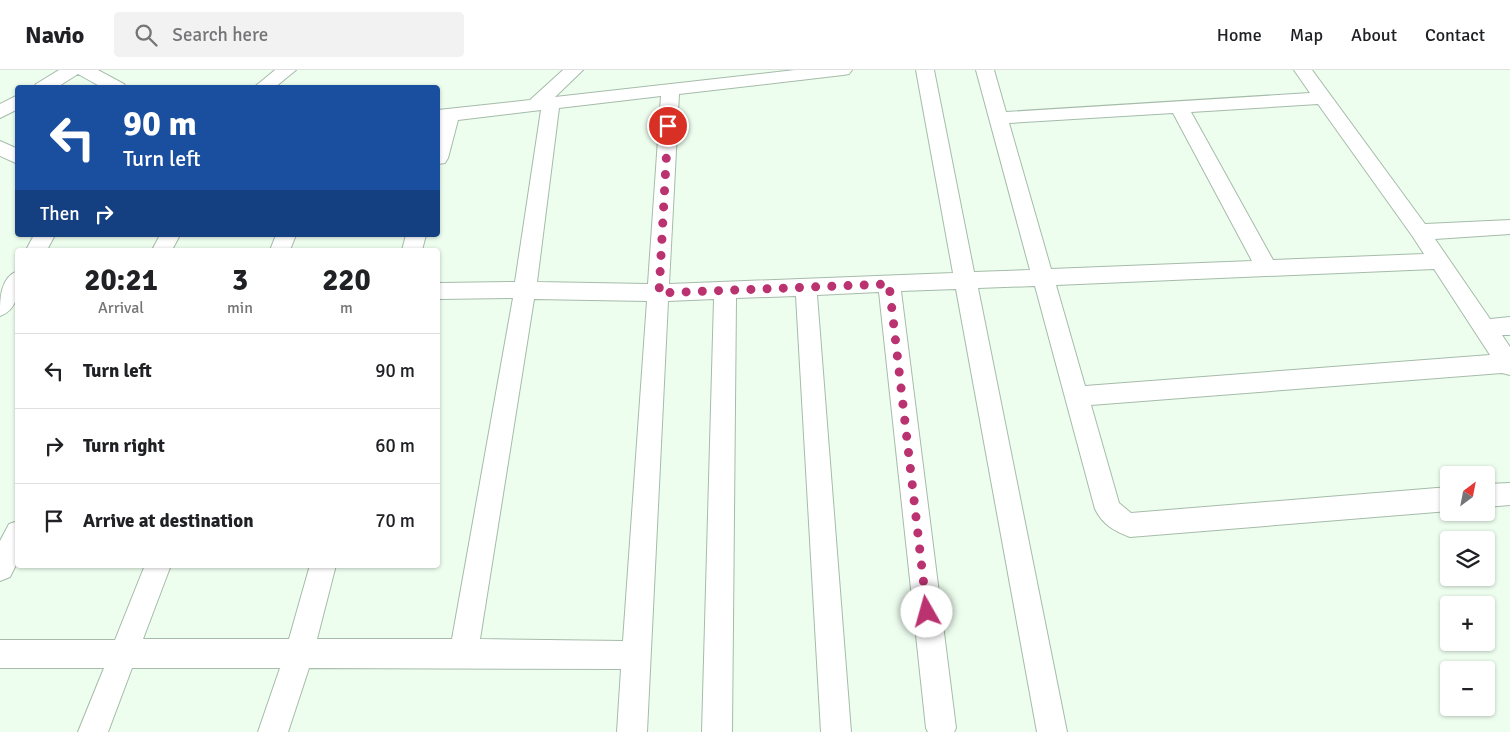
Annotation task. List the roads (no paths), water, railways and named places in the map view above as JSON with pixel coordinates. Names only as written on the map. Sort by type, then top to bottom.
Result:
[{"type":"street","points":[[47,85],[72,70]]},
{"type":"street","points":[[84,70],[112,85]]},
{"type":"street","points":[[266,85],[287,70]]},
{"type":"street","points":[[464,653],[524,290],[543,104],[574,70]]},
{"type":"street","points":[[440,144],[444,115],[843,70]]},
{"type":"street","points":[[925,70],[1052,732]]},
{"type":"street","points":[[985,70],[1108,509],[1117,519],[1130,526],[1440,500]]},
{"type":"street","points":[[1077,396],[1509,365],[1420,232],[1303,70]]},
{"type":"street","points":[[632,732],[670,90]]},
{"type":"street","points":[[999,118],[1324,98]]},
{"type":"street","points":[[0,112],[15,103]]},
{"type":"street","points":[[1179,107],[1267,268]]},
{"type":"street","points":[[0,147],[15,156]]},
{"type":"street","points":[[0,165],[15,163]]},
{"type":"street","points":[[1420,232],[1510,226]]},
{"type":"street","points":[[37,248],[44,237]]},
{"type":"street","points":[[440,291],[524,290],[659,293],[1439,261]]},
{"type":"street","points":[[889,284],[941,728]]},
{"type":"street","points":[[806,287],[836,732]]},
{"type":"street","points":[[717,732],[725,290]]},
{"type":"street","points":[[1484,328],[1510,326]]},
{"type":"street","points":[[1495,495],[1510,494]]},
{"type":"street","points":[[0,568],[15,540]]},
{"type":"street","points":[[92,732],[157,568]]},
{"type":"street","points":[[273,732],[323,568]]},
{"type":"street","points":[[0,654],[464,653],[638,655]]}]
